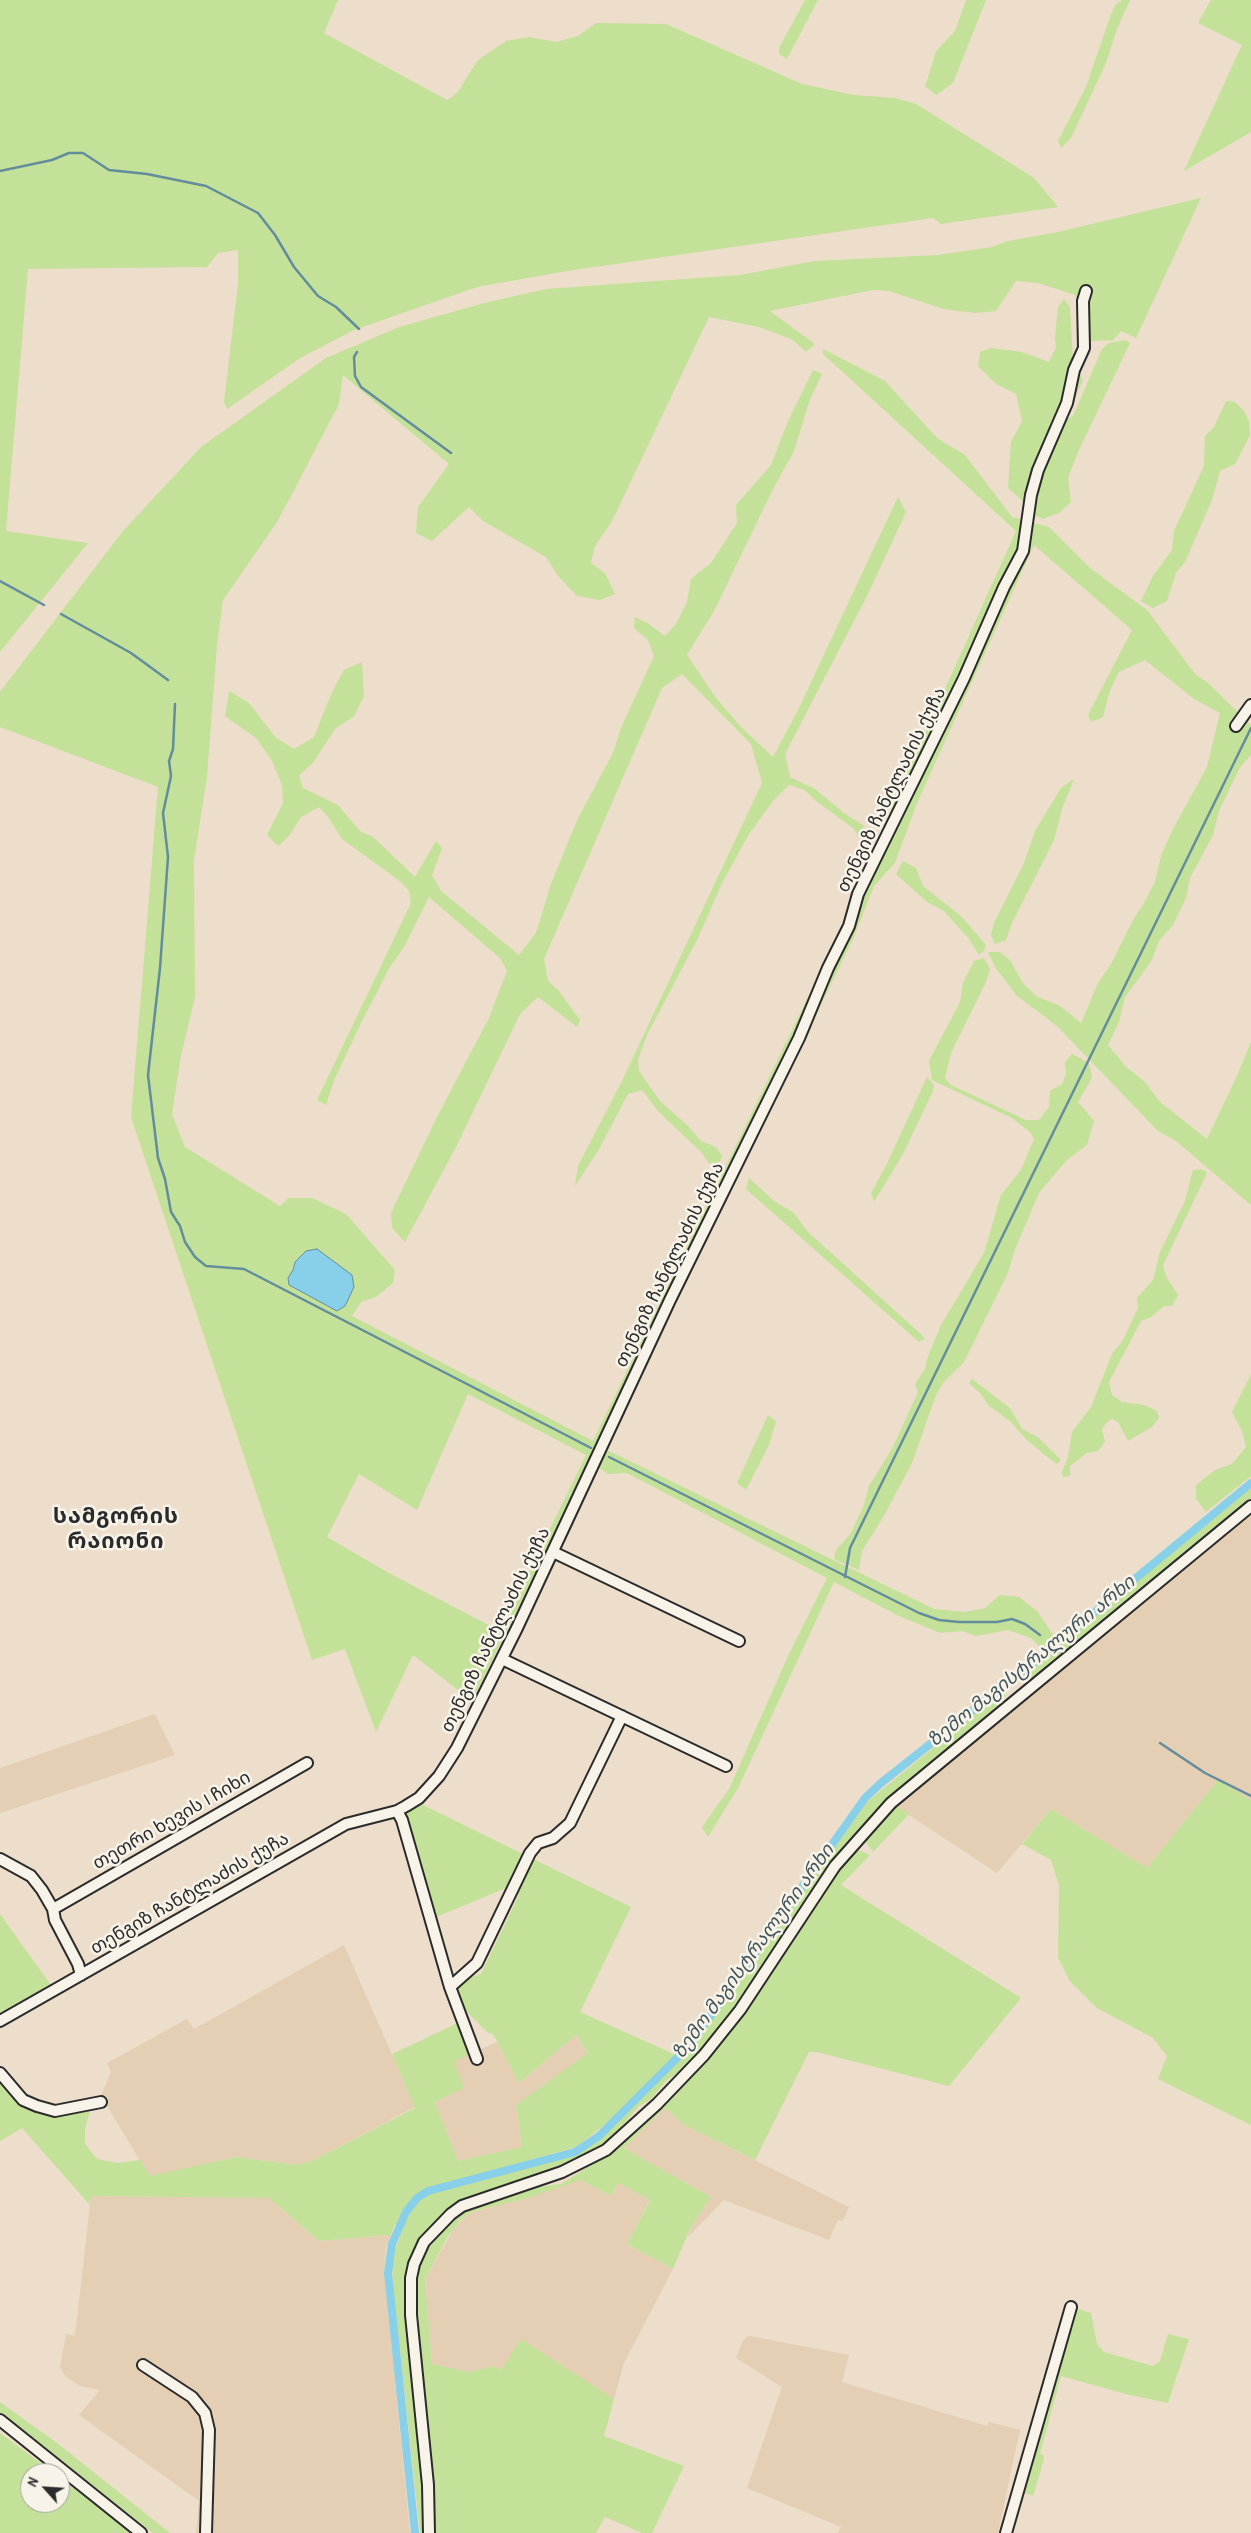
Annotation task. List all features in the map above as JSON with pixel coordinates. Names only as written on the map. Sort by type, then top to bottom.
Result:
[{"type":"street","name":"თენგიზ ჩანტლაძის ქუჩა","points":[[0,2021],[346,1824],[397,1811],[420,1798],[439,1776],[457,1748],[553,1552],[674,1291],[799,1038],[828,968],[849,926],[858,894],[964,678],[1004,587],[1023,550],[1030,495],[1038,470],[1067,403],[1074,370],[1084,348],[1082,301],[1086,291]]},
{"type":"street","points":[[1236,726],[1251,704]]},
{"type":"street","points":[[429,2533],[428,2485],[411,2315],[411,2278],[418,2252],[424,2242],[442,2222],[462,2206],[562,2172],[606,2150],[657,2104],[704,2056],[740,2010],[835,1866],[891,1803],[1251,1506]]},
{"type":"street","points":[[553,1552],[739,1641]]},
{"type":"street","points":[[502,1659],[726,1766]]},
{"type":"street","points":[[450,1987],[477,1963],[530,1853],[538,1843],[554,1838],[570,1823],[622,1716]]},
{"type":"street","name":"თეთრი ხევის I ჩიხი","points":[[53,1909],[308,1763]]},
{"type":"street","points":[[397,1811],[402,1820],[450,1987],[466,2035],[477,2059]]},
{"type":"street","points":[[0,1859],[30,1876],[53,1909],[55,1920],[78,1964],[81,1975]]},
{"type":"street","points":[[0,2073],[23,2100],[37,2106],[55,2111],[101,2102]]},
{"type":"street","points":[[1006,2533],[1070,2307]]},
{"type":"street","points":[[143,2365],[192,2397],[205,2413],[209,2430],[206,2533]]},
{"type":"street","points":[[0,2420],[141,2533]]},
{"type":"shaded area","points":[[1251,1506],[1251,1800],[1218,1781],[1147,1868],[1051,1809],[997,1873],[891,1803]]},
{"type":"shaded area","points":[[155,1714],[175,1755],[0,1813],[0,1768]]},
{"type":"shaded area","points":[[344,1945],[415,2107],[314,2160],[298,2165],[236,2157],[150,2177],[101,2096],[111,2072],[107,2063],[187,2019],[194,2029]]},
{"type":"shaded area","points":[[576,2035],[588,2054],[516,2105],[522,2147],[458,2161],[435,2102],[463,2088],[453,2061],[497,2042],[519,2083]]},
{"type":"shaded area","points":[[665,2108],[684,2125],[849,2207],[843,2221],[838,2220],[829,2240],[724,2200],[688,2237],[691,2227],[711,2197],[624,2148]]},
{"type":"shaded area","points":[[580,2180],[611,2196],[618,2183],[650,2199],[627,2244],[673,2269],[624,2363],[614,2399],[584,2381],[501,2370],[493,2366],[469,2372],[432,2364],[425,2279],[454,2228],[470,2213]]},
{"type":"shaded area","points":[[91,2196],[269,2198],[319,2241],[391,2235],[386,2248],[384,2271],[410,2533],[196,2533],[199,2501],[79,2415],[100,2390],[80,2386],[66,2377],[60,2367],[66,2334],[75,2336]]},
{"type":"shaded area","points":[[750,2336],[849,2355],[842,2382],[987,2426],[989,2422],[1020,2430],[998,2533],[838,2533],[841,2527],[747,2488],[782,2387],[736,2358],[742,2343],[746,2337]]},
{"type":"green space","points":[[0,0],[338,0],[324,33],[447,100],[457,93],[478,60],[506,41],[529,37],[556,42],[578,36],[596,23],[666,24],[802,84],[854,95],[895,98],[916,104],[1034,178],[1058,207],[941,224],[933,218],[567,271],[477,287],[354,330],[300,358],[227,409],[224,402],[238,284],[238,250],[218,253],[207,267],[28,269],[6,531],[88,543],[0,652]]},
{"type":"green space","points":[[805,0],[818,0],[787,59],[779,54],[779,48]]},
{"type":"green space","points":[[966,0],[986,0],[953,83],[936,95],[925,86],[936,51],[955,31]]},
{"type":"green space","points":[[1122,0],[1130,0],[1117,29],[1106,63],[1071,138],[1061,148],[1058,141],[1086,87],[1111,14],[1116,4]]},
{"type":"green space","points":[[1211,0],[1251,0],[1251,132],[1184,171],[1242,45],[1198,23]]},
{"type":"green space","points":[[1201,198],[1136,338],[1121,331],[1113,340],[1091,341],[1075,295],[1038,283],[1016,281],[996,311],[975,313],[944,309],[889,291],[873,290],[770,311],[815,344],[806,352],[793,340],[759,327],[709,317],[612,521],[595,546],[591,563],[605,573],[615,594],[600,600],[577,596],[559,577],[546,557],[483,521],[469,507],[432,541],[416,533],[418,507],[449,464],[343,375],[339,404],[291,496],[277,522],[223,600],[217,645],[207,777],[194,860],[195,997],[181,1055],[172,1114],[185,1147],[280,1206],[289,1198],[312,1198],[346,1214],[395,1270],[393,1283],[376,1297],[361,1302],[352,1316],[593,1441],[837,937],[896,798],[1016,531],[823,354],[823,349],[885,381],[937,438],[965,455],[1012,517],[1049,527],[1090,568],[1147,610],[1196,675],[1207,682],[1251,725],[1251,755],[1239,769],[1219,811],[1213,835],[1190,878],[1186,898],[1173,925],[1159,941],[1152,960],[1125,997],[1119,1022],[1108,1045],[1126,1067],[1145,1082],[1160,1102],[1207,1139],[1251,1042],[1251,1205],[1176,1141],[1158,1131],[1056,1025],[1017,996],[995,967],[988,952],[1000,952],[1010,960],[1022,982],[1036,996],[1060,1006],[1081,1023],[1098,983],[1111,964],[1155,882],[1161,856],[1172,831],[1207,767],[1220,713],[1194,699],[1145,660],[1119,672],[1110,690],[1103,717],[1091,722],[1088,715],[1132,630],[1034,545],[917,803],[895,863],[874,886],[853,939],[605,1449],[934,1609],[965,1612],[985,1608],[1000,1595],[1019,1597],[1038,1612],[1055,1638],[1042,1649],[1031,1638],[1008,1630],[976,1636],[962,1631],[940,1633],[897,1615],[834,1582],[739,1786],[708,1837],[702,1827],[729,1789],[789,1654],[827,1578],[627,1473],[608,1474],[598,1467],[589,1465],[472,1701],[413,1655],[376,1732],[345,1649],[312,1660],[131,1117],[158,787],[0,727],[0,692],[123,531],[201,447],[326,358],[399,327],[484,303],[546,289],[740,275],[815,261],[938,255],[992,247],[1008,241],[1058,232]],"holes":[[[317,1249],[337,1311],[289,1285],[288,1278],[295,1262],[306,1252]],[[468,1394],[586,1455],[500,1631],[387,1572],[327,1537],[359,1474],[417,1510]]]},
{"type":"green space","points":[[1064,299],[1070,307],[1073,361],[1083,380],[1065,421],[1073,416],[1102,349],[1109,343],[1125,340],[1130,343],[1078,452],[1068,478],[1071,502],[1059,513],[1043,519],[1025,512],[1024,502],[1008,488],[1011,442],[1022,421],[1016,394],[996,384],[978,366],[980,352],[991,348],[1022,352],[1049,362],[1056,347],[1058,307]]},
{"type":"green space","points":[[813,370],[822,374],[809,402],[794,451],[774,487],[715,609],[687,655],[716,698],[742,728],[773,757],[798,710],[898,497],[906,512],[869,592],[785,754],[790,777],[815,789],[844,813],[864,826],[861,840],[853,828],[816,801],[805,790],[789,785],[773,801],[749,834],[722,883],[698,938],[647,1035],[638,1060],[639,1071],[660,1101],[688,1126],[701,1141],[716,1147],[722,1156],[718,1167],[709,1163],[702,1153],[658,1111],[642,1090],[628,1094],[598,1151],[575,1186],[578,1166],[622,1081],[762,783],[751,744],[682,674],[662,688],[544,959],[548,981],[559,991],[580,1020],[577,1027],[538,997],[520,1014],[457,1145],[405,1242],[392,1228],[391,1213],[437,1117],[489,1018],[507,971],[500,958],[429,897],[404,947],[390,967],[361,1023],[335,1078],[326,1105],[317,1100],[411,903],[409,891],[400,881],[342,839],[319,807],[301,817],[289,836],[278,846],[267,835],[283,803],[282,785],[272,761],[257,739],[225,716],[229,691],[249,703],[276,738],[294,749],[314,737],[332,692],[344,670],[362,662],[364,696],[354,716],[335,729],[313,763],[299,775],[303,788],[338,805],[360,831],[373,837],[415,877],[436,841],[442,848],[432,875],[441,891],[519,955],[536,933],[551,884],[578,818],[613,753],[621,728],[654,656],[648,640],[634,628],[635,617],[649,624],[665,636],[676,624],[687,602],[691,579],[711,563],[737,523],[736,505],[771,465],[789,419]]},
{"type":"green space","points":[[1226,401],[1235,402],[1244,411],[1249,421],[1250,435],[1235,464],[1220,471],[1212,500],[1185,562],[1176,573],[1167,601],[1153,608],[1141,601],[1153,576],[1172,550],[1174,531],[1204,466],[1205,436],[1214,427]]},
{"type":"green space","points":[[1074,779],[1062,809],[1054,840],[1012,923],[1006,940],[995,944],[991,935],[994,923],[1024,863],[1035,831],[1061,788]]},
{"type":"green space","points":[[903,861],[916,868],[923,886],[962,917],[986,945],[984,951],[979,955],[969,939],[944,911],[927,902],[896,874]]},
{"type":"green space","points":[[984,958],[990,969],[986,982],[951,1053],[945,1078],[951,1085],[1026,1120],[1039,1120],[1049,1107],[1050,1091],[1062,1084],[1066,1074],[1065,1062],[1072,1054],[1089,1063],[1092,1078],[1078,1102],[1094,1121],[1087,1145],[1066,1161],[1039,1193],[1016,1247],[1007,1275],[964,1362],[943,1383],[936,1395],[912,1463],[886,1512],[862,1551],[859,1570],[834,1559],[836,1550],[851,1533],[864,1505],[869,1486],[893,1447],[918,1392],[915,1384],[925,1369],[928,1356],[941,1325],[984,1253],[1001,1195],[1021,1170],[1034,1139],[1030,1132],[1012,1118],[932,1080],[929,1061],[960,1002],[963,983],[974,961]]},
{"type":"green space","points":[[927,1077],[934,1085],[933,1091],[903,1154],[874,1202],[871,1193],[886,1166]]},
{"type":"green space","points":[[1202,1169],[1207,1173],[1163,1265],[1166,1276],[1178,1295],[1172,1306],[1164,1306],[1151,1317],[1141,1321],[1109,1382],[1112,1395],[1122,1402],[1144,1405],[1157,1411],[1159,1418],[1152,1427],[1128,1441],[1118,1422],[1112,1419],[1107,1422],[1102,1429],[1105,1441],[1098,1451],[1087,1453],[1070,1466],[1070,1476],[1063,1477],[1062,1472],[1068,1457],[1072,1432],[1091,1407],[1112,1354],[1122,1342],[1138,1308],[1137,1298],[1153,1280],[1160,1252],[1185,1201],[1193,1170]]},
{"type":"green space","points":[[749,1178],[774,1201],[794,1213],[807,1231],[925,1338],[919,1342],[746,1189]]},
{"type":"green space","points":[[1251,1374],[1251,1476],[1206,1512],[1196,1499],[1196,1485],[1215,1470],[1232,1464],[1246,1447],[1242,1431],[1232,1412]]},
{"type":"green space","points":[[972,1379],[1010,1408],[1022,1429],[1039,1438],[1061,1460],[1057,1464],[1051,1460],[1027,1440],[1010,1421],[988,1405],[981,1394],[969,1383]]},
{"type":"green space","points":[[768,1415],[776,1421],[769,1445],[746,1490],[737,1483]]},
{"type":"green space","points":[[1251,1488],[1251,1500],[1090,1634],[1031,1678],[1010,1686],[1004,1698],[993,1710],[889,1799],[858,1832],[806,1897],[798,1916],[772,1958],[729,2016],[694,2058],[681,2071],[667,2080],[650,2100],[639,2106],[607,2144],[586,2157],[533,2178],[463,2198],[421,2239],[408,2269],[407,2336],[419,2428],[425,2533],[420,2533],[393,2286],[392,2258],[403,2228],[395,2224],[391,2235],[319,2241],[269,2198],[92,2196],[89,2204],[22,2128],[0,2141],[0,2081],[25,2108],[57,2116],[91,2107],[85,2129],[85,2144],[97,2159],[117,2163],[140,2160],[150,2176],[236,2157],[298,2165],[314,2160],[415,2108],[392,2054],[458,2023],[470,2054],[454,2061],[464,2088],[435,2102],[458,2161],[522,2147],[516,2105],[588,2053],[576,2035],[519,2083],[493,2034],[488,2033],[463,2008],[453,1982],[481,1974],[519,1895],[506,1888],[434,1918],[404,1814],[406,1809],[419,1803],[631,1907],[580,2012],[676,2055],[625,2109],[576,2147],[423,2190],[413,2198],[399,2219],[405,2223],[409,2214],[420,2200],[433,2192],[578,2153],[611,2128],[692,2048],[867,1802]]},
{"type":"green space","points":[[1218,1780],[1251,1800],[1251,2125],[1158,2079],[1167,2056],[1153,2038],[1097,2008],[1069,1980],[1058,1957],[1059,1886],[1051,1860],[1022,1844],[1051,1809],[1147,1868]]},
{"type":"green space","points":[[893,1804],[909,1814],[873,1852],[866,1842],[868,1835]]},
{"type":"green space","points":[[856,1849],[870,1855],[841,1885],[1021,1998],[949,2086],[817,2052],[809,2052],[755,2160],[684,2125],[665,2108],[624,2148],[711,2197],[691,2227],[673,2269],[627,2244],[650,2200],[618,2183],[611,2196],[580,2180],[528,2198],[470,2213],[461,2220],[448,2236],[425,2279],[432,2364],[469,2372],[493,2366],[501,2370],[521,2339],[614,2399],[604,2436],[684,2466],[652,2533],[642,2533],[605,2517],[596,2533],[433,2533],[414,2283],[422,2253],[430,2240],[460,2211],[528,2188],[561,2184],[604,2157],[618,2145],[707,2058],[833,1876]]},
{"type":"green space","points":[[0,1914],[53,1988],[0,2017]]},
{"type":"green space","points":[[1074,2308],[1091,2313],[1097,2344],[1104,2352],[1153,2366],[1160,2361],[1168,2334],[1189,2339],[1168,2403],[1126,2394],[1061,2376],[1040,2454],[1043,2455],[1044,2459],[1033,2496],[1025,2493]]},
{"type":"green space","points":[[0,2402],[57,2443],[170,2533],[153,2533],[70,2468],[70,2463],[64,2463],[0,2413]]},
{"type":"green space","points":[[0,2433],[40,2463],[20,2463],[20,2513],[70,2513],[70,2486],[133,2533],[0,2533]]},
{"type":"water","points":[[317,1249],[352,1275],[354,1287],[345,1306],[337,1311],[289,1285],[288,1278],[295,1262],[306,1251]]},
{"type":"waterway","points":[[0,171],[52,160],[69,153],[83,153],[109,170],[147,174],[206,186],[258,213],[275,235],[294,267],[318,296],[336,307],[359,329]]},
{"type":"waterway","points":[[357,352],[354,357],[355,376],[361,387],[451,453]]},
{"type":"waterway","points":[[0,581],[44,605]]},
{"type":"waterway","points":[[61,614],[131,653],[168,680]]},
{"type":"waterway","points":[[175,704],[173,749],[169,761],[171,776],[163,813],[168,857],[160,968],[148,1075],[158,1158],[165,1179],[171,1212],[180,1226],[185,1242],[195,1257],[206,1266],[244,1269],[591,1448]]},
{"type":"waterway","points":[[845,1577],[850,1548],[1251,728]]},
{"type":"waterway","points":[[609,1457],[919,1613],[939,1620],[959,1622],[997,1622],[1012,1619],[1025,1624],[1040,1635]]},
{"type":"waterway","name":"ზემო მაგისტრალური არხი","points":[[415,2533],[388,2273],[392,2244],[406,2212],[417,2198],[428,2191],[575,2152],[599,2136],[690,2045],[865,1798],[881,1783],[1050,1649],[1251,1483]]},
{"type":"waterway","points":[[1160,1743],[1205,1773],[1251,1796]]},
{"type":"district","name":"სამგორის რაიონი","points":[[116,1530]]}]
